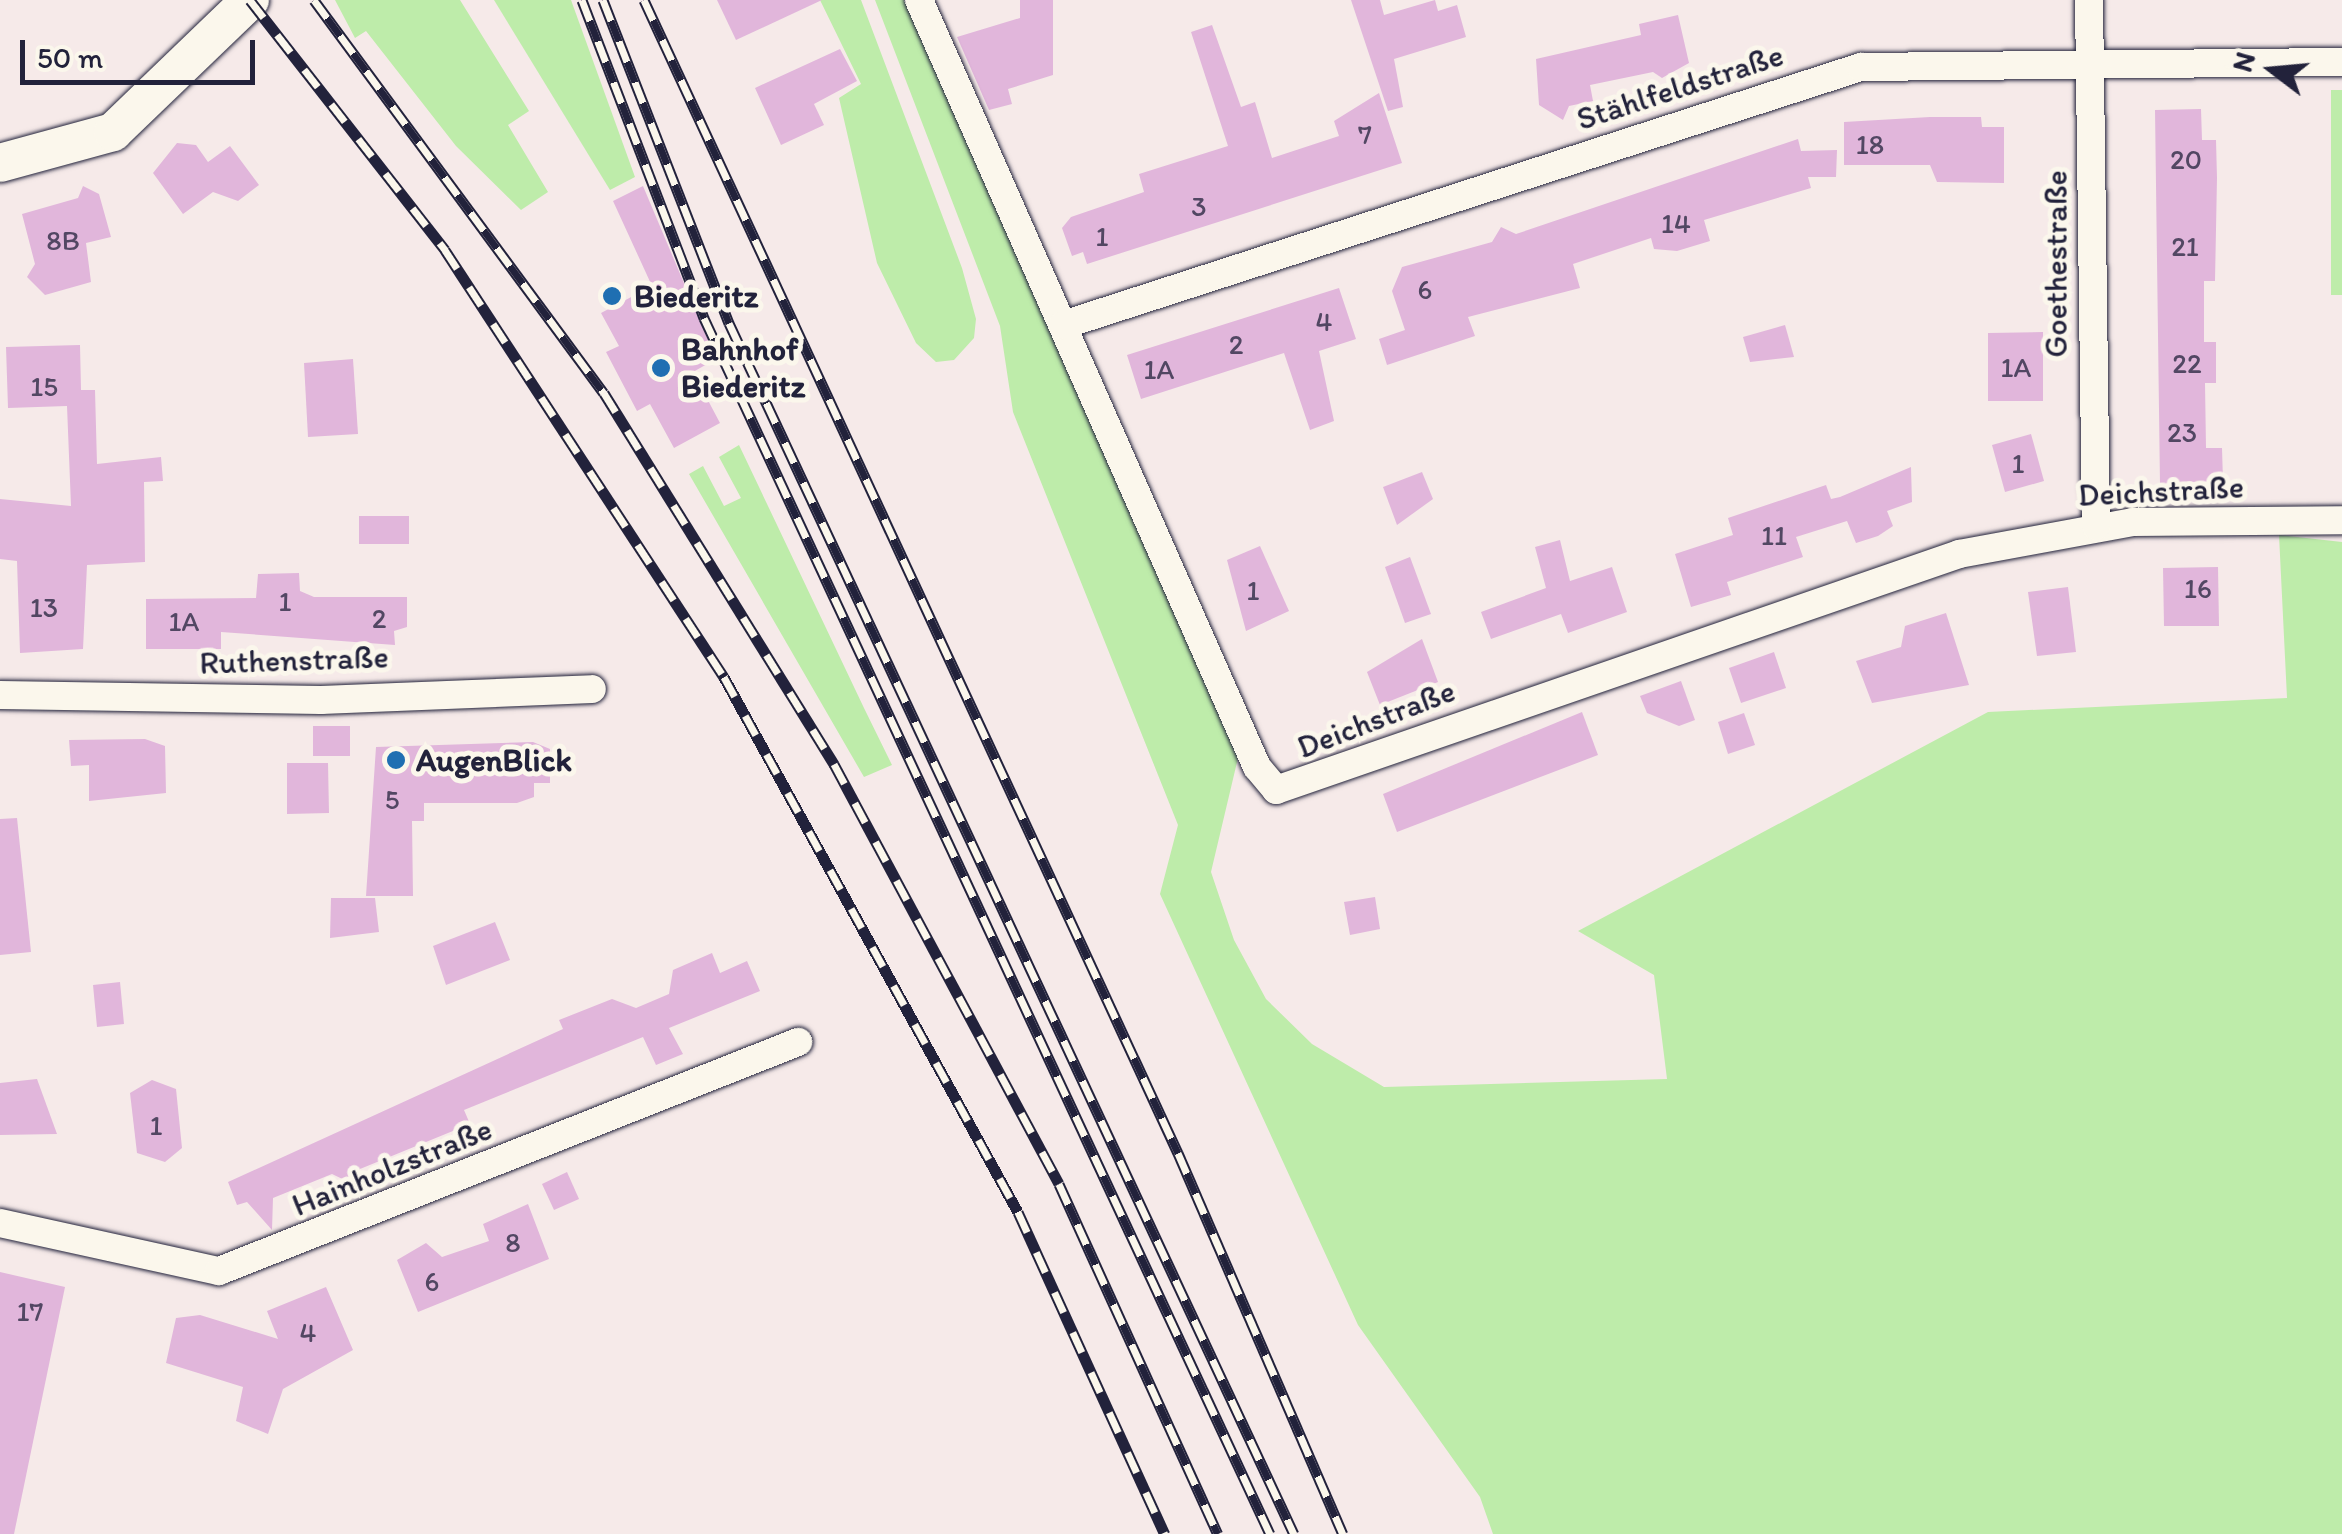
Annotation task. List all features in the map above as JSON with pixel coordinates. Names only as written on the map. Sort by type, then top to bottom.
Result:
[{"type":"street","points":[[0,163],[113,132],[250,0]]},
{"type":"street","name":"Deichstraße","points":[[918,0],[1257,767],[1276,790],[1959,554],[2096,526],[2342,520]]},
{"type":"street","name":"Goethestraße","points":[[2089,0],[2096,526]]},
{"type":"street","name":"Stählfeldstraße","points":[[1062,325],[1861,67],[2090,68],[2342,62]]},
{"type":"street","name":"Ruthenstraße","points":[[0,694],[322,700],[592,688]]},
{"type":"street","name":"Hainholzstraße","points":[[0,1223],[220,1271],[798,1042]]},
{"type":"green space","points":[[335,0],[460,0],[529,111],[508,125],[548,192],[521,210],[456,146],[366,31],[355,38]]},
{"type":"green space","points":[[494,0],[571,0],[635,177],[610,190]]},
{"type":"green space","points":[[820,0],[861,0],[962,268],[976,319],[974,338],[954,360],[936,362],[916,343],[877,263],[839,98],[861,84]]},
{"type":"green space","points":[[875,0],[904,0],[1238,758],[1211,872],[1234,940],[1266,999],[1312,1044],[1384,1087],[1667,1079],[1654,975],[1578,931],[1988,712],[2287,698],[2279,535],[2342,542],[2342,1534],[1493,1534],[1480,1497],[1358,1325],[1160,894],[1178,825],[1013,412],[1000,326]]},
{"type":"green space","points":[[2331,90],[2342,90],[2342,295],[2331,295]]},
{"type":"green space","points":[[739,445],[892,765],[864,777],[689,474],[703,466],[724,506],[741,498],[719,457]]},
{"type":"building","points":[[717,0],[822,0],[736,40]]},
{"type":"building","points":[[1020,0],[1053,0],[1053,75],[1008,89],[1012,104],[989,110],[957,37],[1020,18]]},
{"type":"building","points":[[1351,0],[1380,0],[1384,15],[1435,0],[1438,11],[1457,5],[1466,37],[1394,59],[1403,107],[1388,111]]},
{"type":"building","points":[[1678,15],[1689,63],[1662,78],[1653,72],[1590,85],[1593,101],[1569,106],[1563,120],[1539,105],[1536,59],[1641,35],[1639,24]]},
{"type":"building","points":[[1212,25],[1241,107],[1255,102],[1272,158],[1339,136],[1334,121],[1379,93],[1402,163],[1087,264],[1083,252],[1072,256],[1062,228],[1071,217],[1144,192],[1139,174],[1228,146],[1191,32]]},
{"type":"building","points":[[840,49],[857,81],[814,104],[824,125],[781,145],[755,88]]},
{"type":"building","points":[[2201,109],[2202,140],[2216,140],[2217,178],[2215,281],[2204,281],[2204,342],[2216,342],[2216,383],[2205,383],[2206,448],[2222,448],[2223,481],[2160,485],[2155,110]]},
{"type":"building","points":[[1981,117],[1982,127],[2004,127],[2004,183],[1937,182],[1930,165],[1844,165],[1844,122]]},
{"type":"building","points":[[1798,139],[1801,151],[1837,150],[1836,177],[1808,177],[1811,188],[1704,220],[1710,241],[1677,251],[1654,249],[1651,238],[1573,264],[1580,288],[1468,317],[1475,336],[1387,365],[1379,339],[1405,330],[1392,291],[1402,267],[1492,242],[1501,227],[1516,234]]},
{"type":"building","points":[[177,143],[196,145],[208,162],[230,146],[259,185],[238,201],[213,192],[183,214],[153,173]]},
{"type":"building","points":[[83,186],[99,194],[111,237],[86,243],[91,282],[45,295],[27,277],[35,264],[22,214],[78,198]]},
{"type":"building","points":[[643,186],[716,359],[693,372],[720,423],[674,448],[650,404],[637,411],[606,352],[619,346],[601,313],[652,286],[613,201]]},
{"type":"building","points":[[1339,288],[1356,339],[1319,351],[1334,421],[1310,430],[1284,353],[1141,399],[1127,355]]},
{"type":"building","points":[[1785,325],[1794,357],[1750,362],[1743,337]]},
{"type":"building","points":[[2043,332],[2043,401],[1988,401],[1988,333]]},
{"type":"building","points":[[80,345],[81,390],[95,390],[97,464],[161,457],[163,481],[144,482],[145,562],[87,565],[83,649],[20,653],[17,561],[0,559],[0,499],[71,506],[67,406],[8,408],[6,347]]},
{"type":"building","points":[[353,359],[358,434],[308,437],[304,363]]},
{"type":"building","points":[[2031,434],[2044,481],[2005,492],[1992,445]]},
{"type":"building","points":[[1911,467],[1912,502],[1887,511],[1893,526],[1878,536],[1856,543],[1847,521],[1796,537],[1803,557],[1727,582],[1731,595],[1691,607],[1675,554],[1733,535],[1728,518],[1826,485],[1831,499],[1840,497]]},
{"type":"building","points":[[1422,472],[1433,499],[1397,525],[1383,487]]},
{"type":"building","points":[[359,516],[409,516],[409,544],[359,544]]},
{"type":"building","points":[[1560,540],[1570,581],[1612,567],[1627,612],[1568,633],[1561,614],[1491,639],[1481,612],[1546,588],[1535,547]]},
{"type":"building","points":[[1260,546],[1289,611],[1246,631],[1227,560]]},
{"type":"building","points":[[1410,557],[1431,614],[1405,623],[1385,567]]},
{"type":"building","points":[[2218,567],[2219,626],[2164,626],[2163,568]]},
{"type":"building","points":[[299,573],[300,591],[314,597],[407,597],[407,627],[394,631],[395,645],[221,632],[221,649],[146,649],[146,599],[256,598],[258,574]]},
{"type":"building","points":[[2068,587],[2076,652],[2037,656],[2028,592]]},
{"type":"building","points":[[1946,613],[1969,685],[1872,703],[1856,661],[1901,647],[1905,626]]},
{"type":"building","points":[[1422,639],[1438,682],[1380,705],[1367,672]]},
{"type":"building","points":[[1774,652],[1786,688],[1741,703],[1729,668]]},
{"type":"building","points":[[1681,681],[1695,720],[1679,726],[1647,713],[1640,696]]},
{"type":"building","points":[[1582,712],[1598,755],[1397,832],[1383,794]]},
{"type":"building","points":[[1744,713],[1755,745],[1728,754],[1718,722]]},
{"type":"building","points":[[313,726],[350,726],[350,756],[313,756]]},
{"type":"building","points":[[145,739],[165,746],[166,793],[89,801],[89,765],[71,766],[69,740]]},
{"type":"building","points":[[533,742],[550,749],[550,783],[534,783],[534,797],[517,803],[424,803],[424,821],[412,821],[413,896],[366,896],[376,747]]},
{"type":"building","points":[[287,763],[328,763],[329,813],[287,814]]},
{"type":"building","points":[[17,818],[31,952],[0,955],[0,819]]},
{"type":"building","points":[[1375,897],[1380,929],[1350,935],[1344,902]]},
{"type":"building","points":[[331,898],[375,898],[379,932],[330,938]]},
{"type":"building","points":[[495,922],[510,960],[446,985],[433,946]]},
{"type":"building","points":[[712,953],[720,973],[747,961],[760,991],[669,1028],[683,1054],[656,1065],[643,1037],[464,1110],[470,1124],[360,1169],[355,1185],[332,1174],[273,1198],[272,1230],[247,1202],[237,1205],[228,1182],[563,1029],[559,1020],[612,999],[636,1008],[669,994],[673,970]]},
{"type":"building","points":[[120,982],[124,1024],[97,1027],[93,985]]},
{"type":"building","points":[[37,1079],[57,1134],[0,1135],[0,1083]]},
{"type":"building","points":[[152,1080],[176,1089],[182,1148],[165,1162],[137,1153],[130,1093]]},
{"type":"building","points":[[567,1172],[579,1199],[554,1210],[542,1184]]},
{"type":"building","points":[[528,1204],[549,1259],[418,1312],[397,1260],[426,1243],[442,1257],[489,1241],[483,1224]]},
{"type":"building","points":[[0,1272],[65,1287],[14,1534],[0,1534]]},
{"type":"building","points":[[326,1287],[353,1350],[283,1389],[268,1434],[236,1421],[243,1387],[166,1363],[176,1318],[200,1315],[278,1339],[267,1311]]},
{"type":"railway","points":[[250,0],[445,250],[724,677],[1018,1212],[1165,1534]]},
{"type":"railway","points":[[314,0],[604,393],[834,764],[1059,1184],[1218,1534]]},
{"type":"railway","points":[[582,0],[704,318],[1270,1534]]},
{"type":"railway","points":[[603,0],[729,323],[1294,1534]]},
{"type":"railway","points":[[644,0],[1178,1153],[1343,1534]]},
{"type":"place","name":"Biederitz","points":[[612,296]]},
{"type":"place","name":"Bahnhof Biederitz","points":[[661,368]]},
{"type":"place","name":"AugenBlick","points":[[396,760]]}]
